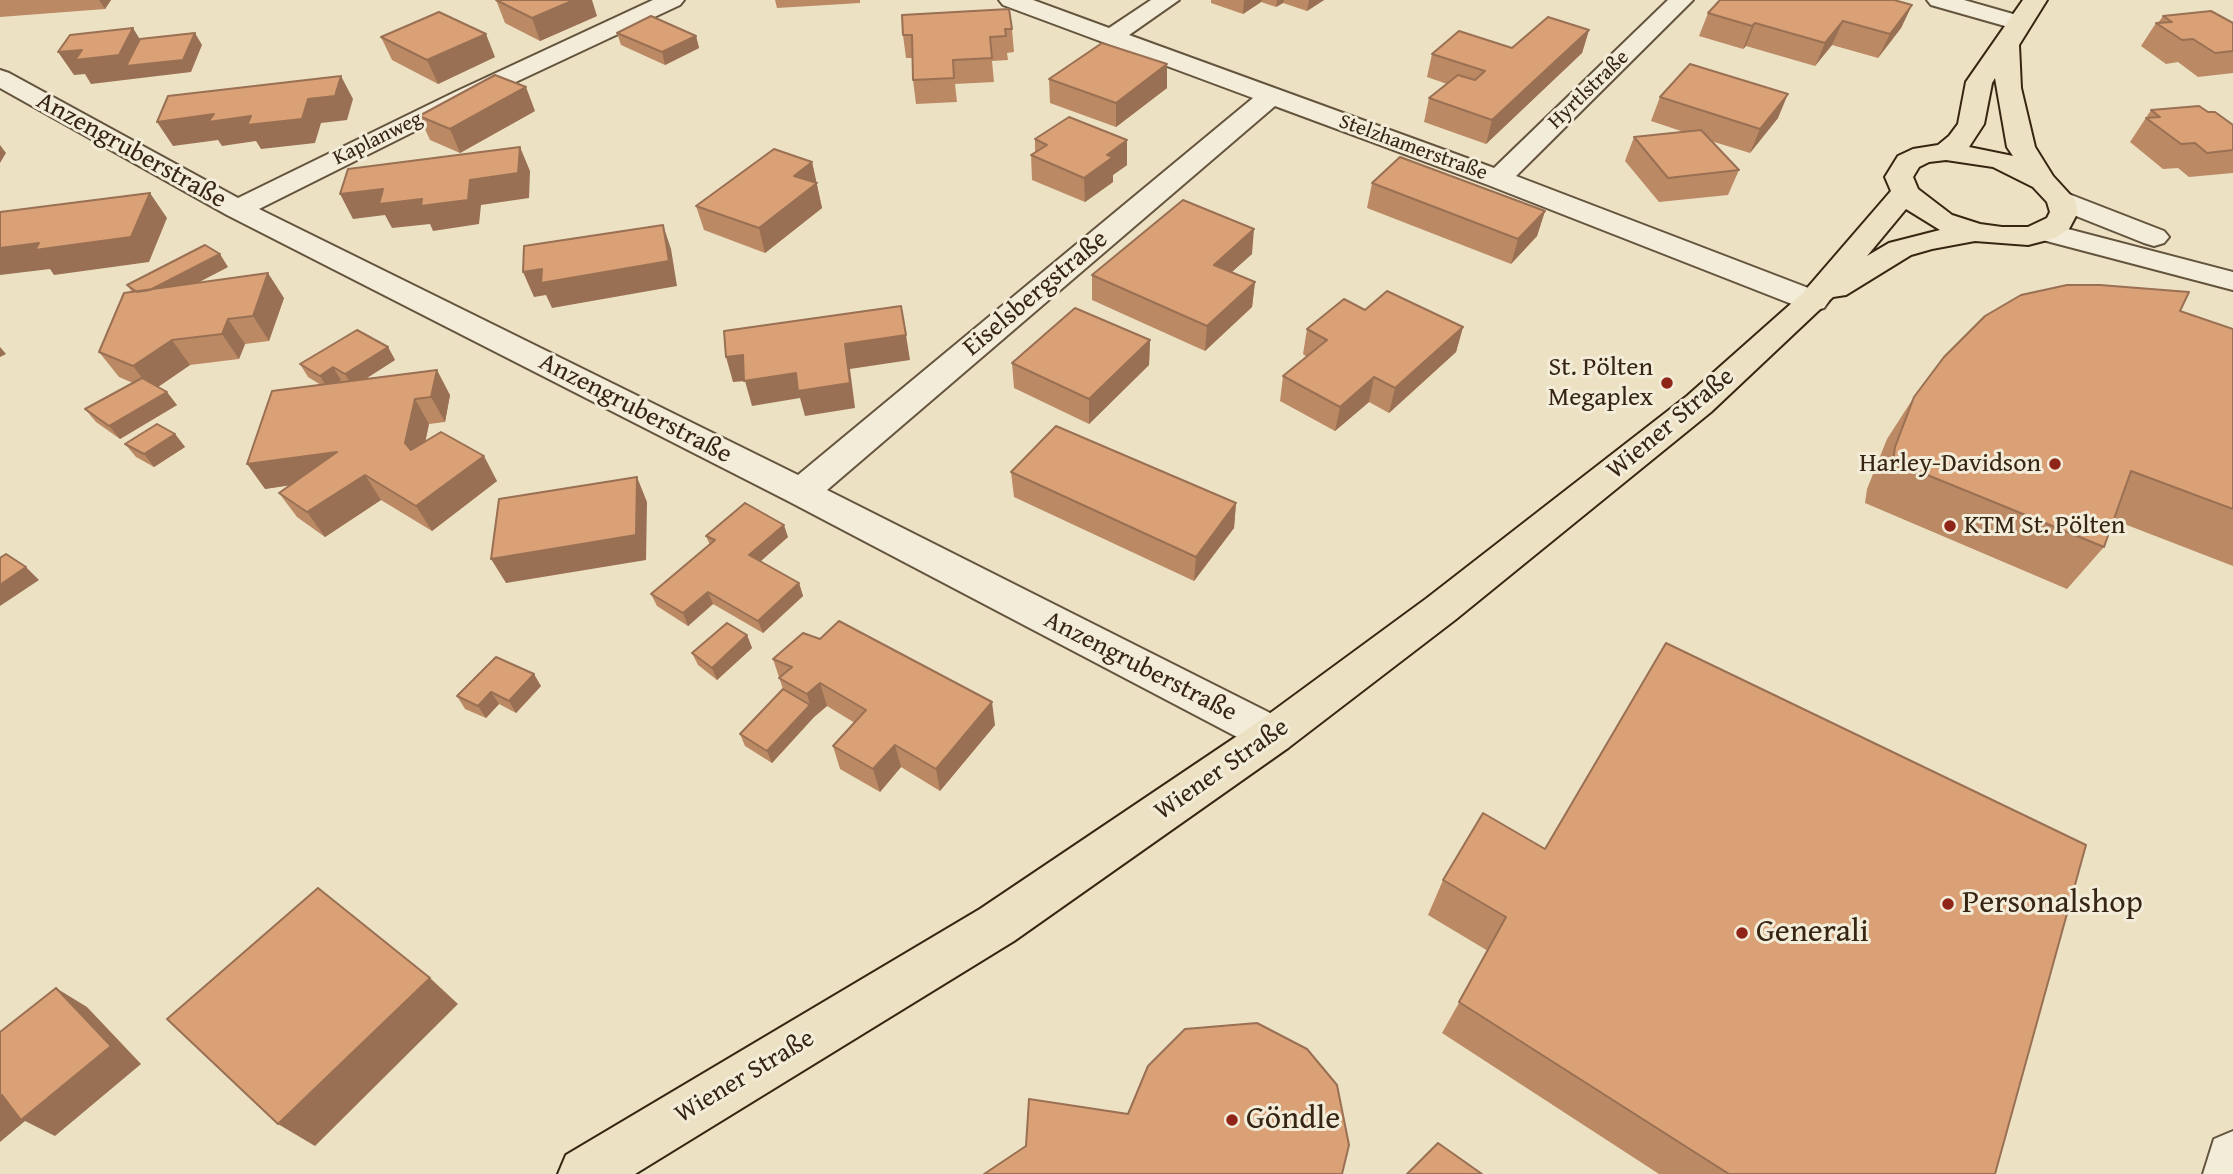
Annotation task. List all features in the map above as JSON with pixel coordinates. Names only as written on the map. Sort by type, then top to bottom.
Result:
[{"type":"main road","points":[[1946,152],[1959,142],[1970,124],[1979,82],[2035,0]]},
{"type":"main road","points":[[2013,34],[2008,88],[2021,147],[2052,191],[2064,212],[2059,223],[2045,232],[2028,236],[1975,232],[1942,221],[1905,192],[1899,177],[1908,162],[1923,155],[1946,152],[2000,160],[2052,191]]},
{"type":"main road","name":"Wiener Straße","points":[[585,1174],[997,925],[1273,735],[1441,609],[1663,434],[1813,302],[1905,192]]},
{"type":"main road","name":"Wiener Straße","points":[[1813,302],[1900,249],[1975,232]]},
{"type":"street","name":"Kaplanweg","points":[[237,209],[464,97],[672,0]]},
{"type":"street","name":"Stelzhamerstraße","points":[[1011,0],[1498,179],[1813,302]]},
{"type":"street","points":[[1112,36],[1167,0]]},
{"type":"street","name":"Hyrtlstraße","points":[[1498,179],[1681,0]]},
{"type":"street","points":[[1938,0],[2013,34]]},
{"type":"street","name":"Anzengruberstraße","points":[[0,78],[237,209],[801,492],[1273,735]]},
{"type":"street","name":"Eiselsbergstraße","points":[[801,492],[1271,96]]},
{"type":"street","points":[[2052,191],[2143,233],[2233,262]]},
{"type":"street","points":[[2045,232],[2233,281]]},
{"type":"street","points":[[2230,1174],[2233,1158]]},
{"type":"building","points":[[496,0],[574,0],[532,18]]},
{"type":"building","points":[[1720,0],[1894,0],[1912,5],[1890,34],[1843,21],[1825,43],[1708,13]]},
{"type":"building","points":[[1009,9],[1012,29],[1005,29],[1006,36],[990,37],[992,58],[953,60],[954,78],[913,80],[912,35],[903,35],[902,15]]},
{"type":"building","points":[[2211,11],[2233,23],[2233,51],[2215,53],[2193,39],[2182,40],[2156,23],[2172,22],[2163,16]]},
{"type":"building","points":[[439,12],[486,34],[427,60],[381,37]]},
{"type":"building","points":[[651,16],[696,36],[662,52],[617,33]]},
{"type":"building","points":[[1548,17],[1589,30],[1492,120],[1429,98],[1458,75],[1475,80],[1485,71],[1432,54],[1459,31],[1512,48]]},
{"type":"building","points":[[133,28],[119,55],[75,60],[82,50],[58,52],[70,35]]},
{"type":"building","points":[[195,33],[183,60],[126,66],[140,39]]},
{"type":"building","points":[[1102,43],[1167,64],[1116,103],[1049,79]]},
{"type":"building","points":[[1690,64],[1788,94],[1760,129],[1660,97]]},
{"type":"building","points":[[495,75],[526,87],[450,129],[419,116]]},
{"type":"building","points":[[341,76],[335,96],[308,99],[302,119],[247,125],[251,116],[208,122],[214,114],[157,122],[168,96]]},
{"type":"building","points":[[2199,106],[2208,112],[2215,112],[2233,125],[2233,150],[2207,153],[2195,143],[2181,144],[2146,118],[2160,117],[2151,110]]},
{"type":"building","points":[[1069,117],[1127,140],[1107,155],[1113,157],[1084,178],[1031,155],[1047,145],[1035,139]]},
{"type":"building","points":[[1701,130],[1739,170],[1668,178],[1634,137]]},
{"type":"building","points":[[520,147],[518,173],[470,180],[468,200],[421,206],[422,199],[379,204],[383,189],[340,194],[348,169]]},
{"type":"building","points":[[774,149],[812,162],[794,176],[817,183],[759,228],[696,206]]},
{"type":"building","points":[[1400,157],[1545,211],[1518,239],[1372,183]]},
{"type":"building","points":[[150,193],[131,237],[35,250],[39,243],[0,248],[0,212]]},
{"type":"building","points":[[1183,200],[1254,229],[1214,265],[1255,282],[1207,326],[1092,275]]},
{"type":"building","points":[[663,225],[669,261],[541,283],[542,269],[523,272],[524,246]]},
{"type":"building","points":[[205,245],[220,254],[150,290],[137,292],[127,285]]},
{"type":"building","points":[[268,273],[253,316],[228,319],[222,334],[172,340],[133,366],[99,352],[124,293]]},
{"type":"building","name":"Harley-Davidson","points":[[2067,285],[2189,292],[2180,311],[2233,329],[2233,509],[2131,471],[2104,547],[1893,461],[1895,447],[1914,397],[1944,357],[1985,316],[2021,295]]},
{"type":"building","points":[[1387,291],[1463,327],[1395,388],[1374,377],[1340,407],[1283,376],[1327,340],[1307,329],[1344,299],[1365,310]]},
{"type":"building","points":[[901,306],[906,335],[845,344],[850,383],[798,391],[796,373],[744,381],[743,355],[726,357],[724,331]]},
{"type":"building","points":[[1075,308],[1150,340],[1089,399],[1012,363]]},
{"type":"building","points":[[357,330],[388,347],[345,374],[333,367],[320,376],[300,364]]},
{"type":"building","points":[[437,370],[431,397],[415,399],[405,443],[411,450],[441,432],[484,456],[416,506],[365,475],[307,512],[279,493],[337,452],[247,464],[272,391]]},
{"type":"building","points":[[142,378],[167,392],[109,426],[85,409]]},
{"type":"building","points":[[157,424],[175,434],[144,454],[125,444]]},
{"type":"building","points":[[1056,426],[1236,503],[1196,557],[1011,472]]},
{"type":"building","points":[[637,477],[636,535],[491,559],[499,499]]},
{"type":"building","points":[[745,503],[784,525],[749,555],[799,583],[758,621],[708,592],[683,613],[651,594],[715,540],[706,536]]},
{"type":"building","points":[[6,554],[26,567],[0,585],[0,558]]},
{"type":"building","points":[[839,621],[992,702],[936,769],[895,745],[873,769],[833,746],[866,710],[820,683],[807,694],[779,678],[792,667],[773,659],[803,633],[820,639]]},
{"type":"building","points":[[727,623],[747,635],[712,668],[692,653]]},
{"type":"building","name":"Generali","points":[[1666,643],[2086,845],[1995,1174],[1729,1174],[1459,1002],[1506,917],[1443,880],[1483,813],[1545,849]]},
{"type":"building","points":[[496,657],[534,674],[509,701],[491,692],[478,706],[457,696]]},
{"type":"building","points":[[783,689],[810,705],[767,751],[740,734]]},
{"type":"building","points":[[318,888],[430,978],[278,1124],[167,1019]]},
{"type":"building","points":[[56,988],[111,1046],[21,1120],[2,1095],[0,1097],[0,1032]]},
{"type":"building","name":"Göndle","points":[[1257,1023],[1307,1049],[1337,1085],[1349,1145],[1342,1174],[984,1174],[1026,1146],[1029,1099],[1128,1114],[1148,1066],[1185,1029]]},
{"type":"building","points":[[1438,1143],[1482,1174],[1407,1174]]},
{"type":"place","name":"St. Pölten Megaplex","points":[[1667,383]]},
{"type":"place","name":"Harley-Davidson","points":[[2055,464]]},
{"type":"place","name":"KTM St. Pölten","points":[[1950,526]]},
{"type":"place","name":"Personalshop","points":[[1948,904]]},
{"type":"place","name":"Generali","points":[[1742,933]]},
{"type":"place","name":"Göndle","points":[[1232,1120]]}]
